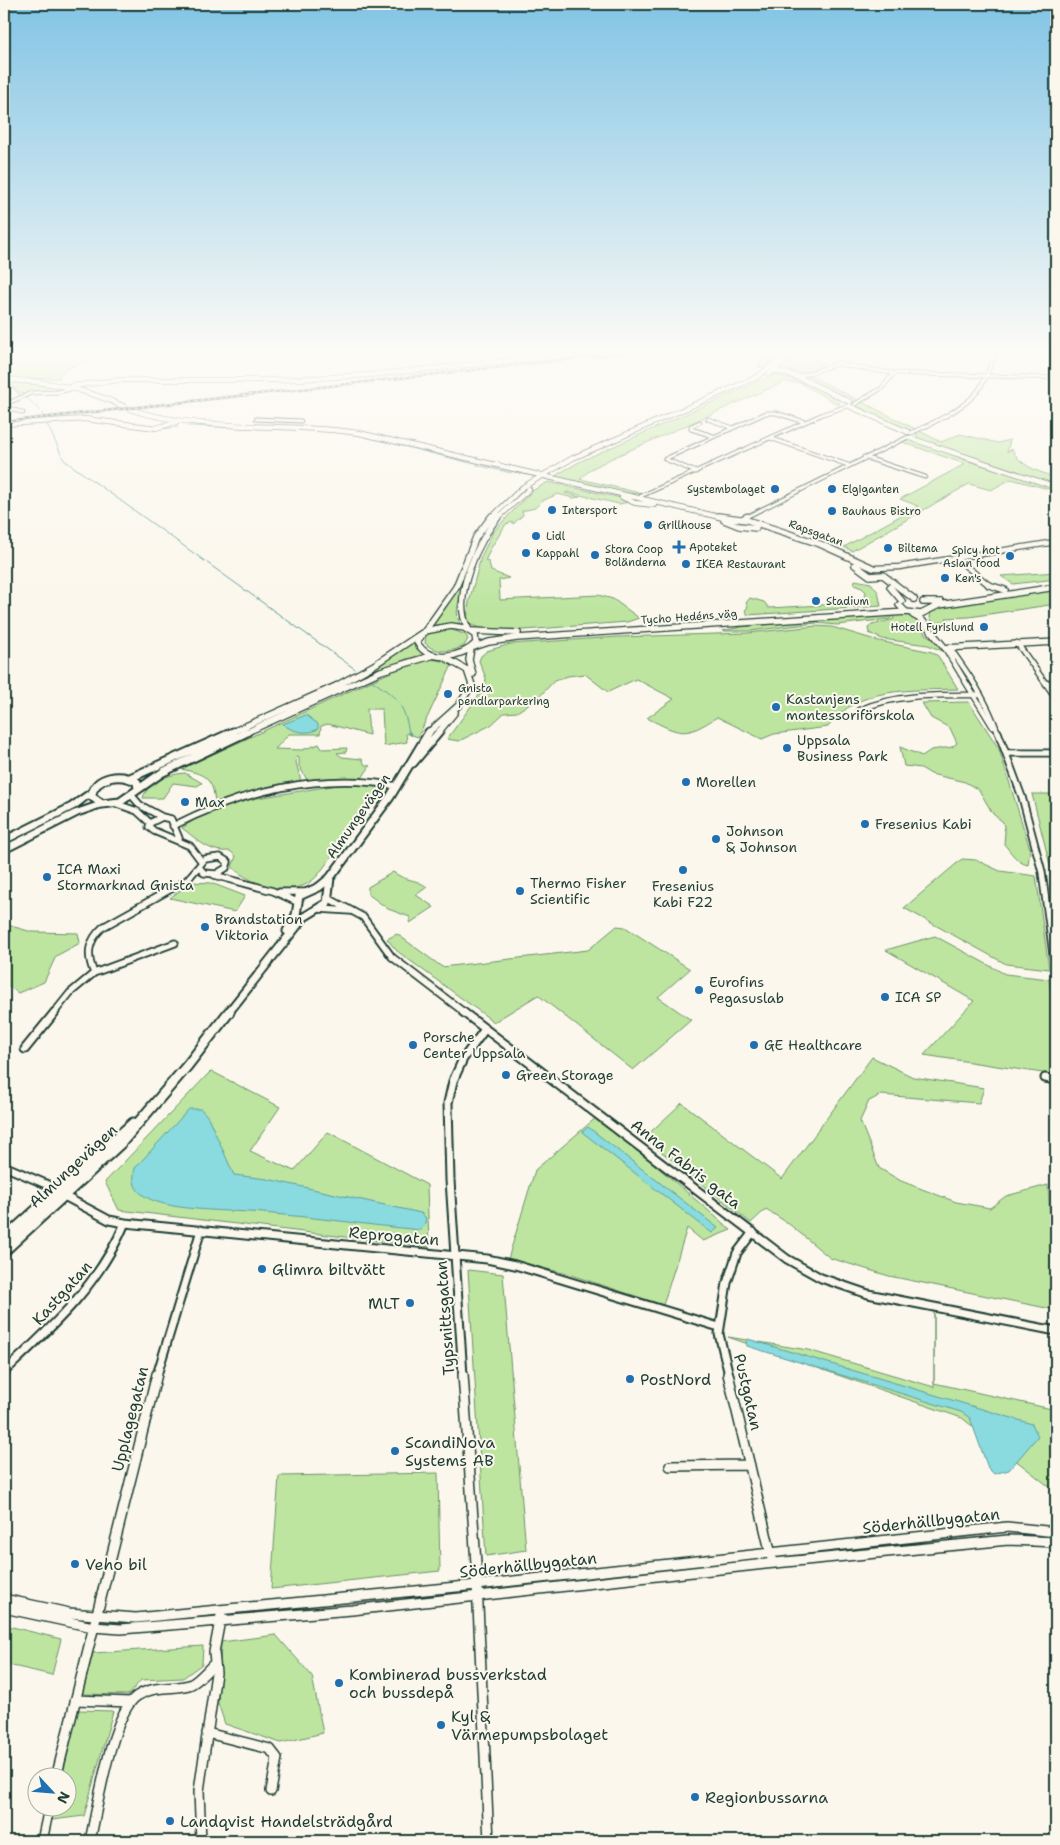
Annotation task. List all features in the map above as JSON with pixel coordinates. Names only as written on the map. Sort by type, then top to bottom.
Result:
[{"type":"highway","points":[[4,841],[73,806],[91,792]]},
{"type":"highway","points":[[4,850],[60,821],[102,804]]},
{"type":"main road","points":[[372,437],[541,477],[640,503],[733,523],[748,523]]},
{"type":"main road","points":[[438,655],[418,646],[418,637],[456,586],[476,537],[497,510],[523,487],[573,458],[620,437]]},
{"type":"main road","points":[[470,630],[461,618],[460,609],[482,540],[505,510],[541,477],[629,437]]},
{"type":"main road","points":[[913,437],[983,464],[1056,487]]},
{"type":"main road","points":[[495,466],[524,477],[526,480],[523,487]]},
{"type":"main road","points":[[510,471],[638,496],[739,519],[748,523]]},
{"type":"main road","points":[[630,500],[638,496]]},
{"type":"main road","points":[[640,503],[646,502],[647,498]]},
{"type":"main road","points":[[733,523],[739,519]]},
{"type":"main road","name":"Rapsgatan","points":[[748,523],[820,544],[874,568],[883,574]]},
{"type":"main road","name":"Rapsgatan","points":[[748,523],[830,552],[864,571],[866,575],[873,577]]},
{"type":"main road","points":[[864,571],[874,568]]},
{"type":"main road","points":[[873,577],[883,574],[914,599],[923,602],[940,602],[1056,581]]},
{"type":"main road","points":[[873,577],[896,592],[900,603],[908,613],[922,620],[947,648]]},
{"type":"main road","points":[[989,585],[1005,590]]},
{"type":"main road","points":[[985,594],[992,590],[989,585]]},
{"type":"main road","points":[[928,611],[949,604],[1056,586]]},
{"type":"main road","name":"Tycho Hedéns väg","points":[[423,632],[436,626],[450,625],[470,630],[520,633],[843,612],[881,609],[914,599]]},
{"type":"main road","points":[[923,602],[928,611],[928,619],[947,648]]},
{"type":"main road","name":"Tycho Hedéns väg","points":[[133,796],[138,789],[160,773],[341,689],[397,665],[438,655],[457,655],[488,642],[517,638],[928,611]]},
{"type":"main road","name":"Almungevägen","points":[[406,770],[472,694],[475,683],[470,667],[472,648],[477,639],[470,630]]},
{"type":"main road","points":[[130,778],[336,686],[374,665],[423,632]]},
{"type":"main road","points":[[947,648],[1056,642]]},
{"type":"main road","name":"Almungevägen","points":[[282,942],[296,914],[299,896],[330,878],[397,786],[426,736],[463,700],[471,688],[471,676],[465,668],[438,655]]},
{"type":"main road","points":[[133,796],[116,804],[102,804],[93,799],[91,792],[98,783],[104,780],[122,777],[130,778],[137,782],[138,789]]},
{"type":"main road","name":"Almungevägen","points":[[4,1239],[121,1143],[187,1066],[282,942],[304,917],[327,903],[330,878]]},
{"type":"main road","points":[[309,891],[320,891],[327,897]]},
{"type":"main road","points":[[297,904],[304,910],[316,910]]},
{"type":"main road","name":"Almungevägen","points":[[4,1250],[61,1194]]},
{"type":"street","points":[[696,472],[665,459],[711,437]]},
{"type":"street","points":[[739,519],[753,514],[904,437]]},
{"type":"street","points":[[638,496],[653,492],[770,438],[848,465]]},
{"type":"street","points":[[864,457],[925,477]]},
{"type":"street","points":[[647,498],[653,492]]},
{"type":"street","points":[[748,523],[753,514]]},
{"type":"street","points":[[874,568],[899,567],[1056,542]]},
{"type":"street","points":[[956,558],[989,585]]},
{"type":"street","points":[[883,574],[899,567]]},
{"type":"street","points":[[1017,643],[1048,683],[1056,698]]},
{"type":"street","points":[[947,648],[981,695],[1006,753],[1024,806],[1042,872],[1056,975]]},
{"type":"street","points":[[947,648],[998,735]]},
{"type":"street","points":[[1048,683],[1056,683]]},
{"type":"street","points":[[859,710],[871,704],[894,698],[981,695]]},
{"type":"street","points":[[1006,753],[1056,753]]},
{"type":"street","points":[[158,832],[165,832],[188,818],[221,803],[299,786],[359,780],[397,786]]},
{"type":"street","points":[[133,796],[140,805],[162,817],[188,818]]},
{"type":"street","points":[[116,804],[137,811],[150,822],[150,829],[179,838],[196,851],[226,860],[226,868],[239,882]]},
{"type":"street","points":[[150,822],[162,817]]},
{"type":"street","points":[[171,818],[174,821],[173,826],[179,838]]},
{"type":"street","points":[[196,851],[201,864],[209,874],[273,891],[297,904]]},
{"type":"street","points":[[187,880],[201,864],[215,856]]},
{"type":"street","points":[[94,973],[89,961],[88,952],[92,937],[117,918],[187,880],[220,873],[226,868]]},
{"type":"street","points":[[273,891],[309,891]]},
{"type":"street","name":"Anna Fabris gata","points":[[327,897],[367,921],[392,957],[787,1259],[821,1278],[848,1288],[950,1311],[1056,1331]]},
{"type":"street","points":[[316,910],[354,912]]},
{"type":"street","points":[[25,1050],[70,993],[94,973],[174,942]]},
{"type":"street","name":"Typsnittsgatan","points":[[485,1029],[463,1059],[453,1081],[448,1103],[455,1255],[477,1585],[489,1841]]},
{"type":"street","points":[[1044,1078],[1056,1080]]},
{"type":"street","name":"Reprogatan","points":[[4,1166],[48,1185],[109,1220],[202,1230],[235,1236],[455,1255],[515,1265],[719,1327]]},
{"type":"street","name":"Kastgatan","points":[[4,1372],[67,1312],[104,1267],[125,1223]]},
{"type":"street","name":"Upplagegatan","points":[[58,1768],[164,1346],[202,1230]]},
{"type":"street","name":"Pustgatan","points":[[753,1232],[737,1253],[727,1284],[719,1327],[772,1558]]},
{"type":"street","points":[[670,1466],[750,1465]]},
{"type":"street","name":"Söderhällbygatan","points":[[4,1599],[121,1629],[220,1622],[477,1598],[1007,1527],[1056,1532]]},
{"type":"street","name":"Söderhällbygatan","points":[[4,1608],[94,1623],[772,1558],[1008,1540],[1056,1542]]},
{"type":"street","points":[[201,1841],[202,1827],[199,1791],[216,1673],[214,1652],[222,1610]]},
{"type":"street","points":[[90,1841],[110,1751],[124,1710],[135,1697],[153,1688],[190,1685],[215,1663]]},
{"type":"street","points":[[75,1700],[130,1702]]},
{"type":"street","points":[[207,1733],[270,1749],[277,1758],[271,1791]]},
{"type":"street","points":[[42,1841],[47,1818]]},
{"type":"green space","points":[[634,437],[659,437],[591,469],[580,479],[644,494],[623,493],[555,477],[581,461]]},
{"type":"green space","points":[[931,437],[941,442],[953,437],[973,437],[998,443],[1010,440],[1007,452],[1012,449],[1023,463],[1051,476],[1051,479],[1056,481],[1056,484],[956,452],[918,438]]},
{"type":"green space","points":[[905,440],[918,441],[968,461],[1056,488],[1056,491],[1011,479],[991,490],[969,484],[852,551],[844,547],[918,506],[900,499],[965,464],[902,442]]},
{"type":"green space","points":[[548,482],[621,498],[629,502],[619,504],[567,492],[565,493],[580,497],[573,498],[558,494],[542,501],[535,508],[522,511],[523,515],[513,524],[513,522],[506,524],[485,561],[489,562],[491,571],[509,578],[499,580],[500,600],[598,595],[613,599],[639,618],[627,622],[491,631],[471,625],[467,620],[469,602],[481,557],[493,532],[532,491]]},
{"type":"green space","points":[[513,500],[493,522],[473,555],[458,606],[457,613],[460,624],[431,625],[455,594],[482,534]]},
{"type":"green space","points":[[1056,572],[1056,579],[1013,584],[1001,576]]},
{"type":"green space","points":[[855,580],[871,583],[878,592],[881,606],[748,615],[745,610],[748,607],[746,603],[750,598],[764,602],[769,608],[841,604],[837,598],[856,601],[865,597],[866,592],[854,585]]},
{"type":"green space","points":[[1056,589],[1056,604],[969,617],[946,618],[947,621],[934,624],[930,618],[931,610],[956,603]]},
{"type":"green space","points":[[893,613],[912,615],[919,621],[925,634],[936,640],[945,652],[928,645],[882,639],[869,633],[868,628],[872,625],[894,619]]},
{"type":"green space","points":[[890,614],[892,617],[889,619],[837,625],[816,623],[750,631],[722,631],[741,627]]},
{"type":"green space","points":[[816,626],[832,627],[879,641],[932,652],[938,656],[958,689],[905,691],[870,697],[840,713],[828,727],[774,734],[762,739],[717,717],[690,731],[676,731],[647,718],[674,699],[636,679],[608,692],[585,674],[568,676],[554,681],[539,697],[517,712],[504,713],[491,725],[459,741],[447,739],[485,687],[486,678],[479,661],[481,656],[487,651],[510,644],[618,637],[748,633]]},
{"type":"green space","points":[[450,629],[466,635],[468,639],[464,646],[444,651],[429,647],[425,643],[426,636],[430,633]]},
{"type":"green space","points":[[413,642],[415,648],[426,654],[406,659],[347,684]]},
{"type":"green space","points":[[432,659],[448,662],[452,665],[418,737],[406,733],[407,742],[384,746],[382,709],[367,709],[369,735],[328,724],[321,726],[320,734],[289,734],[275,749],[302,750],[319,744],[322,749],[347,748],[346,752],[337,753],[342,757],[362,759],[365,765],[370,766],[362,778],[309,783],[299,766],[297,755],[296,762],[302,785],[215,803],[212,787],[206,778],[181,769],[393,671]]},
{"type":"green space","points":[[969,702],[999,749],[1030,849],[1028,865],[1017,860],[1004,844],[1005,832],[1003,822],[993,814],[979,790],[965,782],[931,774],[921,768],[904,766],[900,747],[922,756],[931,750],[952,747],[957,743],[950,728],[931,718],[922,703]]},
{"type":"green space","points":[[185,773],[202,783],[197,786],[173,783],[163,798],[143,798],[150,787],[160,779]]},
{"type":"green space","points":[[356,782],[383,788],[318,875],[309,883],[299,887],[275,888],[251,880],[232,867],[236,856],[230,851],[210,848],[182,828],[203,814],[251,799]]},
{"type":"green space","points":[[1032,794],[1056,794],[1056,901],[1051,869]]},
{"type":"green space","points":[[962,859],[976,860],[1000,871],[1036,876],[1049,969],[1006,964],[904,908]]},
{"type":"green space","points":[[393,872],[427,887],[416,895],[434,907],[410,923],[410,917],[388,909],[368,894],[368,887]]},
{"type":"green space","points":[[191,882],[211,883],[245,896],[235,912],[170,898]]},
{"type":"green space","points":[[4,924],[32,932],[78,933],[80,943],[56,956],[44,982],[18,993],[10,987],[4,989]]},
{"type":"green space","points":[[617,926],[625,927],[690,969],[658,997],[691,1020],[633,1070],[538,995],[494,1022],[397,951],[387,939],[397,934],[442,967],[588,950]]},
{"type":"green space","points":[[935,936],[1005,974],[1049,979],[1056,1033],[1056,1075],[924,1055],[974,1001],[886,950]]},
{"type":"green space","points":[[872,1057],[913,1077],[984,1088],[979,1103],[881,1095],[869,1101],[860,1121],[879,1168],[901,1181],[956,1202],[990,1208],[1006,1196],[1048,1185],[1056,1310],[889,1276],[830,1258],[789,1224],[766,1209],[751,1223],[644,1138],[682,1103],[782,1179]]},
{"type":"green space","points":[[211,1071],[280,1107],[250,1151],[294,1171],[328,1132],[427,1185],[429,1247],[119,1210],[105,1182]]},
{"type":"green space","points":[[598,1116],[731,1230],[703,1241],[687,1228],[663,1305],[571,1275],[508,1259],[535,1170]]},
{"type":"green space","points":[[468,1270],[503,1274],[526,1550],[486,1556]]},
{"type":"green space","points":[[728,1337],[808,1350],[934,1387],[934,1383],[1056,1410],[1056,1492],[962,1418]]},
{"type":"green space","points":[[438,1473],[440,1571],[271,1589],[279,1476]]},
{"type":"green space","points":[[4,1625],[61,1639],[52,1675],[4,1664]]},
{"type":"green space","points":[[276,1635],[312,1676],[323,1733],[281,1743],[225,1724],[218,1703],[221,1642]]},
{"type":"green space","points":[[203,1646],[202,1664],[183,1678],[141,1680],[128,1695],[82,1694],[93,1653]]},
{"type":"green space","points":[[78,1710],[113,1711],[84,1816],[78,1817],[78,1768],[64,1768]]},
{"type":"water","points":[[306,715],[318,724],[318,729],[310,732],[300,732],[283,724]]},
{"type":"water","points":[[189,1109],[201,1109],[208,1117],[234,1175],[267,1179],[421,1213],[426,1218],[424,1227],[420,1230],[283,1215],[203,1210],[157,1202],[146,1197],[136,1188],[135,1168]]},
{"type":"water","points":[[588,1127],[718,1228],[712,1233],[582,1132]]},
{"type":"water","points":[[748,1339],[1032,1424],[1038,1436],[1009,1470],[994,1474],[988,1468],[970,1418],[961,1412],[747,1346],[746,1342]]},
{"type":"waterway","points":[[53,437],[64,460],[355,669]]},
{"type":"waterway","points":[[395,444],[470,463]]},
{"type":"waterway","points":[[477,465],[511,473]]},
{"type":"waterway","points":[[371,680],[398,701],[409,733]]},
{"type":"place","name":"Systembolaget","points":[[775,489]]},
{"type":"place","name":"Elgiganten","points":[[832,489]]},
{"type":"place","name":"Intersport","points":[[552,510]]},
{"type":"place","name":"Bauhaus Bistro","points":[[832,511]]},
{"type":"place","name":"Grillhouse","points":[[648,525]]},
{"type":"place","name":"Lidl","points":[[536,536]]},
{"type":"place","name":"Apoteket","points":[[679,547]]},
{"type":"place","name":"Biltema","points":[[888,548]]},
{"type":"place","name":"Kappahl","points":[[526,553]]},
{"type":"place","name":"Stora Coop Boländerna","points":[[595,555]]},
{"type":"place","name":"Spicy hot Asian food","points":[[1010,556]]},
{"type":"place","name":"IKEA Restaurant","points":[[686,564]]},
{"type":"place","name":"Ken's","points":[[945,578]]},
{"type":"place","name":"Stadium","points":[[816,601]]},
{"type":"place","name":"Hotell Fyrislund","points":[[984,627]]},
{"type":"place","name":"Gnista pendlarparkering","points":[[448,694]]},
{"type":"place","name":"Kastanjens montessoriförskola","points":[[776,707]]},
{"type":"place","name":"Uppsala Business Park","points":[[787,748]]},
{"type":"place","name":"Morellen","points":[[686,782]]},
{"type":"place","name":"Max","points":[[185,802]]},
{"type":"place","name":"Fresenius Kabi","points":[[865,824]]},
{"type":"place","name":"Johnson & Johnson","points":[[716,839]]},
{"type":"place","name":"Fresenius Kabi F22","points":[[683,870]]},
{"type":"place","name":"ICA Maxi Stormarknad Gnista","points":[[47,877]]},
{"type":"place","name":"Thermo Fisher Scientific","points":[[520,891]]},
{"type":"place","name":"Brandstation Viktoria","points":[[205,927]]},
{"type":"place","name":"Eurofins Pegasuslab","points":[[699,990]]},
{"type":"place","name":"ICA SP","points":[[885,997]]},
{"type":"place","name":"Porsche Center Uppsala","points":[[413,1045]]},
{"type":"place","name":"GE Healthcare","points":[[754,1045]]},
{"type":"place","name":"Green Storage","points":[[506,1075]]},
{"type":"place","name":"Glimra biltvätt","points":[[262,1269]]},
{"type":"place","name":"MLT","points":[[410,1303]]},
{"type":"place","name":"PostNord","points":[[630,1379]]},
{"type":"place","name":"ScandiNova Systems AB","points":[[395,1451]]},
{"type":"place","name":"Veho bil","points":[[75,1564]]},
{"type":"place","name":"Kombinerad bussverkstad och bussdepå","points":[[339,1683]]},
{"type":"place","name":"Kyl & Värmepumpsbolaget","points":[[441,1725]]},
{"type":"place","name":"Regionbussarna","points":[[695,1797]]},
{"type":"place","name":"Landqvist Handelsträdgård","points":[[170,1821]]}]
